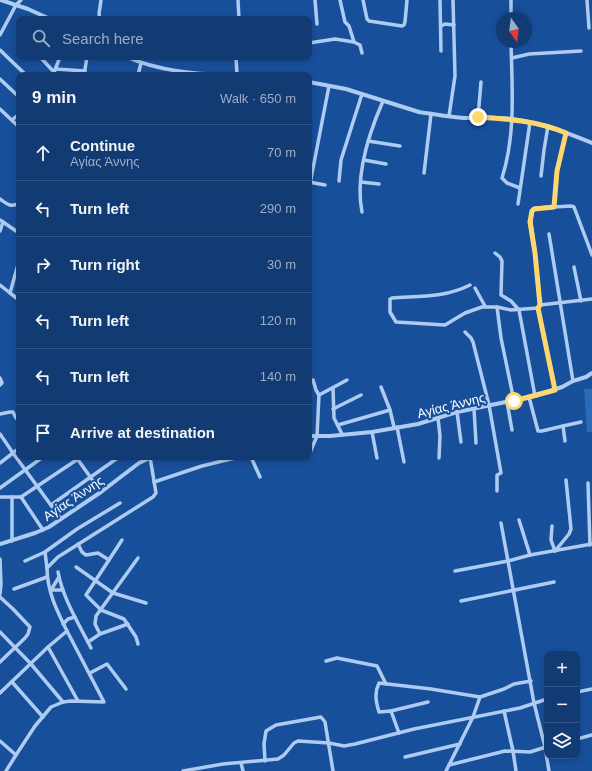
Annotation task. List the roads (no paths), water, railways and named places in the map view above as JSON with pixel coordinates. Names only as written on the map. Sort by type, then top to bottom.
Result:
[{"type":"street","points":[[1,0],[28,9],[43,16]]},
{"type":"street","points":[[0,35],[16,5],[21,0]]},
{"type":"street","points":[[99,16],[101,0]]},
{"type":"street","points":[[238,0],[239,16]]},
{"type":"street","points":[[315,0],[317,24]]},
{"type":"street","points":[[340,0],[345,22],[349,26],[354,42]]},
{"type":"street","points":[[363,0],[367,19],[369,21],[402,26],[405,22],[407,0]]},
{"type":"street","points":[[440,0],[441,51]]},
{"type":"street","points":[[449,116],[456,76],[454,0]]},
{"type":"street","points":[[511,0],[511,12]]},
{"type":"street","points":[[587,0],[588,28]]},
{"type":"street","points":[[441,26],[445,24],[454,25]]},
{"type":"street","points":[[312,43],[336,39],[354,42],[360,44],[362,53]]},
{"type":"street","points":[[512,48],[512,119],[509,153],[502,178],[507,184],[520,188]]},
{"type":"street","points":[[0,50],[23,72]]},
{"type":"street","points":[[512,58],[529,54],[581,51]]},
{"type":"street","points":[[43,60],[54,72],[59,60]]},
{"type":"street","points":[[84,72],[86,60]]},
{"type":"street","points":[[134,60],[162,69],[188,72]]},
{"type":"street","points":[[236,60],[238,72]]},
{"type":"street","points":[[139,72],[141,63]]},
{"type":"street","points":[[0,79],[16,93]]},
{"type":"street","points":[[478,117],[481,82]]},
{"type":"street","points":[[312,83],[362,94],[431,114],[463,118],[478,117],[512,119],[530,122],[548,126],[592,143]]},
{"type":"street","points":[[312,170],[329,86]]},
{"type":"street","points":[[339,181],[341,160],[362,94]]},
{"type":"street","points":[[362,212],[360,201],[364,160],[368,141],[383,101]]},
{"type":"street","points":[[0,109],[16,125]]},
{"type":"street","points":[[424,173],[431,114]]},
{"type":"street","points":[[12,120],[16,117]]},
{"type":"street","points":[[518,204],[530,122]]},
{"type":"street","points":[[540,176],[548,126]]},
{"type":"street","points":[[554,207],[557,171],[566,133]]},
{"type":"street","points":[[368,141],[400,146]]},
{"type":"street","points":[[364,160],[386,164]]},
{"type":"street","points":[[312,182],[325,185]]},
{"type":"street","points":[[361,182],[379,184]]},
{"type":"street","points":[[0,199],[10,206],[16,205]]},
{"type":"street","points":[[555,390],[539,307],[531,216],[532,211],[536,208],[574,207],[592,255]]},
{"type":"street","points":[[0,231],[2,221],[16,230]]},
{"type":"street","points":[[549,234],[559,304],[573,381]]},
{"type":"street","points":[[494,253],[502,260],[501,295],[511,301],[519,310],[535,396]]},
{"type":"street","points":[[574,267],[581,301]]},
{"type":"street","points":[[10,293],[16,278]]},
{"type":"street","points":[[0,285],[16,298]]},
{"type":"street","points":[[470,285],[445,294],[392,298],[390,299],[390,312],[396,322],[445,325],[466,313],[485,306],[497,306],[511,310],[519,310],[592,299]]},
{"type":"street","points":[[475,288],[485,306]]},
{"type":"street","points":[[497,306],[500,338],[514,401]]},
{"type":"street","points":[[465,332],[473,342],[489,405],[501,473],[497,475],[497,491]]},
{"type":"street","name":"Αγίας Άννης","points":[[312,436],[372,432],[418,424],[457,412],[535,396],[555,390],[592,373]]},
{"type":"street","points":[[0,378],[2,383],[0,385]]},
{"type":"street","points":[[312,448],[317,436],[319,395],[313,380]]},
{"type":"street","points":[[319,395],[347,380]]},
{"type":"street","points":[[380,387],[396,427],[404,462]]},
{"type":"street","points":[[333,388],[334,418],[342,434]]},
{"type":"street","points":[[333,409],[361,395]]},
{"type":"street","points":[[529,397],[538,431],[581,422]]},
{"type":"street","points":[[507,402],[512,430]]},
{"type":"street","points":[[474,409],[476,443]]},
{"type":"street","points":[[338,425],[390,410]]},
{"type":"street","points":[[0,414],[13,412],[16,418]]},
{"type":"street","points":[[457,412],[461,442]]},
{"type":"street","points":[[438,418],[440,436],[439,458]]},
{"type":"street","points":[[563,426],[565,440]]},
{"type":"street","points":[[372,432],[377,458]]},
{"type":"street","points":[[0,434],[16,457]]},
{"type":"street","points":[[0,444],[5,441]]},
{"type":"street","points":[[0,463],[16,450]]},
{"type":"street","points":[[18,460],[61,519]]},
{"type":"street","points":[[0,488],[39,460]]},
{"type":"street","points":[[0,497],[21,497],[75,460]]},
{"type":"street","points":[[79,460],[101,492]]},
{"type":"street","points":[[51,505],[115,460]]},
{"type":"street","name":"Αγίας Άννης","points":[[0,544],[43,530],[101,492],[145,460]]},
{"type":"street","points":[[47,568],[58,557],[153,497],[156,493],[151,460]]},
{"type":"street","points":[[154,482],[226,460]]},
{"type":"street","points":[[252,460],[260,478]]},
{"type":"street","points":[[555,552],[569,534],[571,529],[566,480]]},
{"type":"street","points":[[454,571],[508,561],[530,555],[591,545],[588,483]]},
{"type":"street","points":[[12,497],[12,541]]},
{"type":"street","points":[[21,497],[43,530]]},
{"type":"street","points":[[25,560],[45,552],[120,503]]},
{"type":"street","points":[[519,520],[530,555]]},
{"type":"street","points":[[501,523],[534,703],[544,740]]},
{"type":"street","points":[[552,526],[551,540],[555,552]]},
{"type":"street","points":[[122,540],[86,595],[101,610],[120,617],[128,624],[136,637],[138,644]]},
{"type":"street","points":[[78,544],[82,552],[86,555],[98,553],[109,560]]},
{"type":"street","points":[[6,771],[51,707],[64,702],[104,702],[55,606],[47,577],[45,552]]},
{"type":"street","points":[[100,634],[94,622],[96,616],[138,558]]},
{"type":"street","points":[[0,559],[0,594]]},
{"type":"street","points":[[76,567],[113,593],[146,603]]},
{"type":"street","points":[[58,572],[63,590],[91,648]]},
{"type":"street","points":[[14,589],[47,577]]},
{"type":"street","points":[[51,590],[59,577]]},
{"type":"street","points":[[461,601],[554,582]]},
{"type":"street","points":[[51,590],[63,590]]},
{"type":"street","points":[[0,597],[30,627],[28,634],[0,662]]},
{"type":"street","points":[[63,624],[68,619],[75,617]]},
{"type":"street","points":[[88,642],[100,634],[128,624]]},
{"type":"street","points":[[0,693],[67,631]]},
{"type":"street","points":[[0,632],[31,664],[64,702]]},
{"type":"street","points":[[48,647],[78,702]]},
{"type":"street","points":[[326,661],[337,658],[377,666],[386,684]]},
{"type":"street","points":[[90,673],[107,664],[126,689]]},
{"type":"street","points":[[428,702],[391,711],[379,712],[376,696],[377,688],[379,683],[480,697],[514,684],[531,681]]},
{"type":"street","points":[[12,682],[43,717]]},
{"type":"street","points":[[580,691],[592,688]]},
{"type":"street","points":[[446,771],[460,744],[480,697]]},
{"type":"street","points":[[183,771],[223,764],[265,761],[278,758],[284,755],[294,744],[298,742],[329,743],[344,746],[355,744],[399,733],[504,711],[544,700]]},
{"type":"street","points":[[391,711],[399,733]]},
{"type":"street","points":[[504,711],[516,771]]},
{"type":"street","points":[[265,761],[264,744],[266,731],[276,725],[321,717],[325,722],[333,771]]},
{"type":"street","points":[[580,738],[592,735]]},
{"type":"street","points":[[0,741],[16,755]]},
{"type":"street","points":[[404,757],[460,744]]},
{"type":"street","points":[[448,765],[505,751],[530,752],[544,748]]},
{"type":"street","points":[[548,759],[549,771]]},
{"type":"street","points":[[241,763],[243,771]]}]
